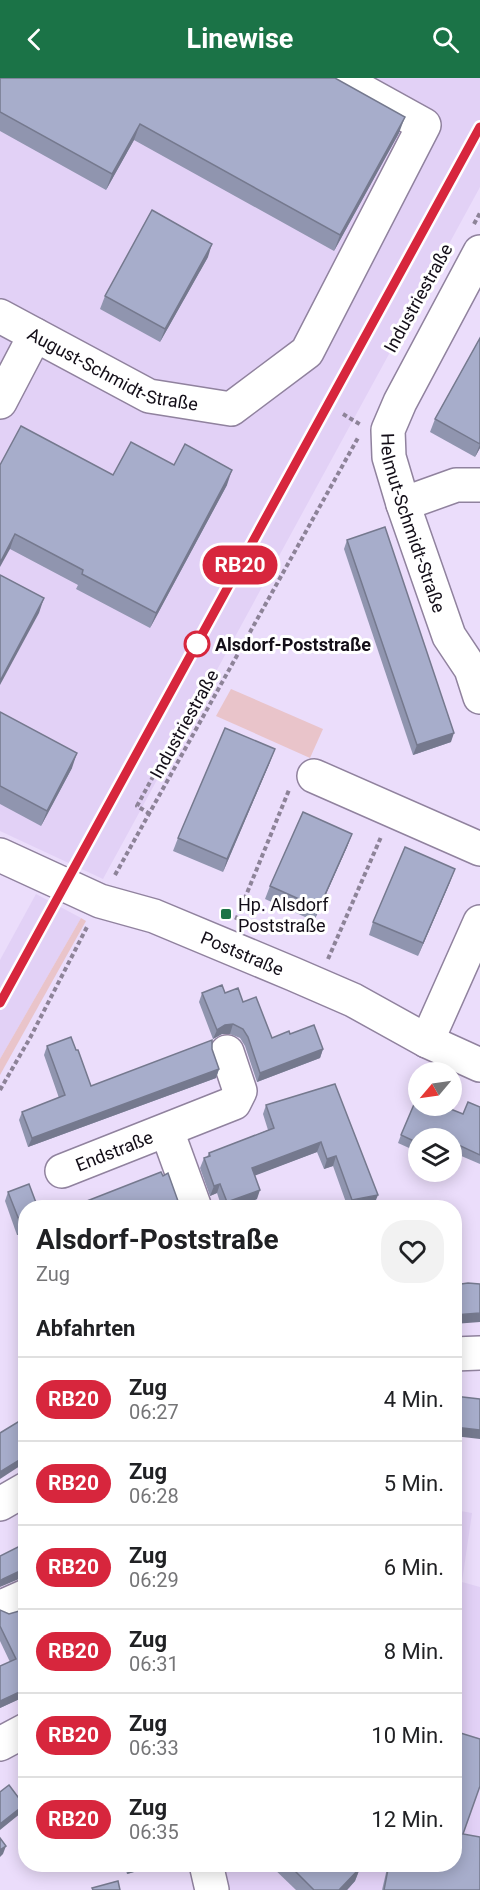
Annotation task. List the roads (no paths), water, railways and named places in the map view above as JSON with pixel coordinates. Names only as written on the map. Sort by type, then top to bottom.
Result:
[{"type":"street","name":"August-Schmidt-Straße","points":[[0,316],[149,396],[231,409],[308,352],[424,125],[339,78]]},
{"type":"street","name":"Helmut-Schmidt-Straße","points":[[476,258],[400,402],[388,430],[389,457],[449,636],[471,669],[480,697]]},
{"type":"street","points":[[3,387],[35,335]]},
{"type":"street","points":[[404,504],[456,485],[480,485]]},
{"type":"street","points":[[314,777],[480,849]]},
{"type":"street","name":"Poststraße","points":[[0,855],[100,901],[154,916],[317,984],[353,1000],[427,1041],[480,1065]]},
{"type":"street","points":[[427,1041],[480,922]]},
{"type":"street","name":"Endstraße","points":[[62,1171],[234,1103],[240,1090],[227,1052]]},
{"type":"street","name":"Endstraße","points":[[167,1131],[192,1200]]},
{"type":"street","points":[[462,1354],[480,1353]]},
{"type":"street","points":[[0,1504],[18,1494]]},
{"type":"street","points":[[0,1744],[18,1734]]},
{"type":"street","points":[[208,1872],[212,1890]]},
{"type":"railway","points":[[0,1003],[480,127]]},
{"type":"train","name":"RB20","points":[[0,1003],[480,127]]},
{"type":"place","name":"Alsdorf-Poststraße","points":[[197,644]]},
{"type":"place","name":"Hp. Alsdorf Poststraße","points":[[226,914]]}]
